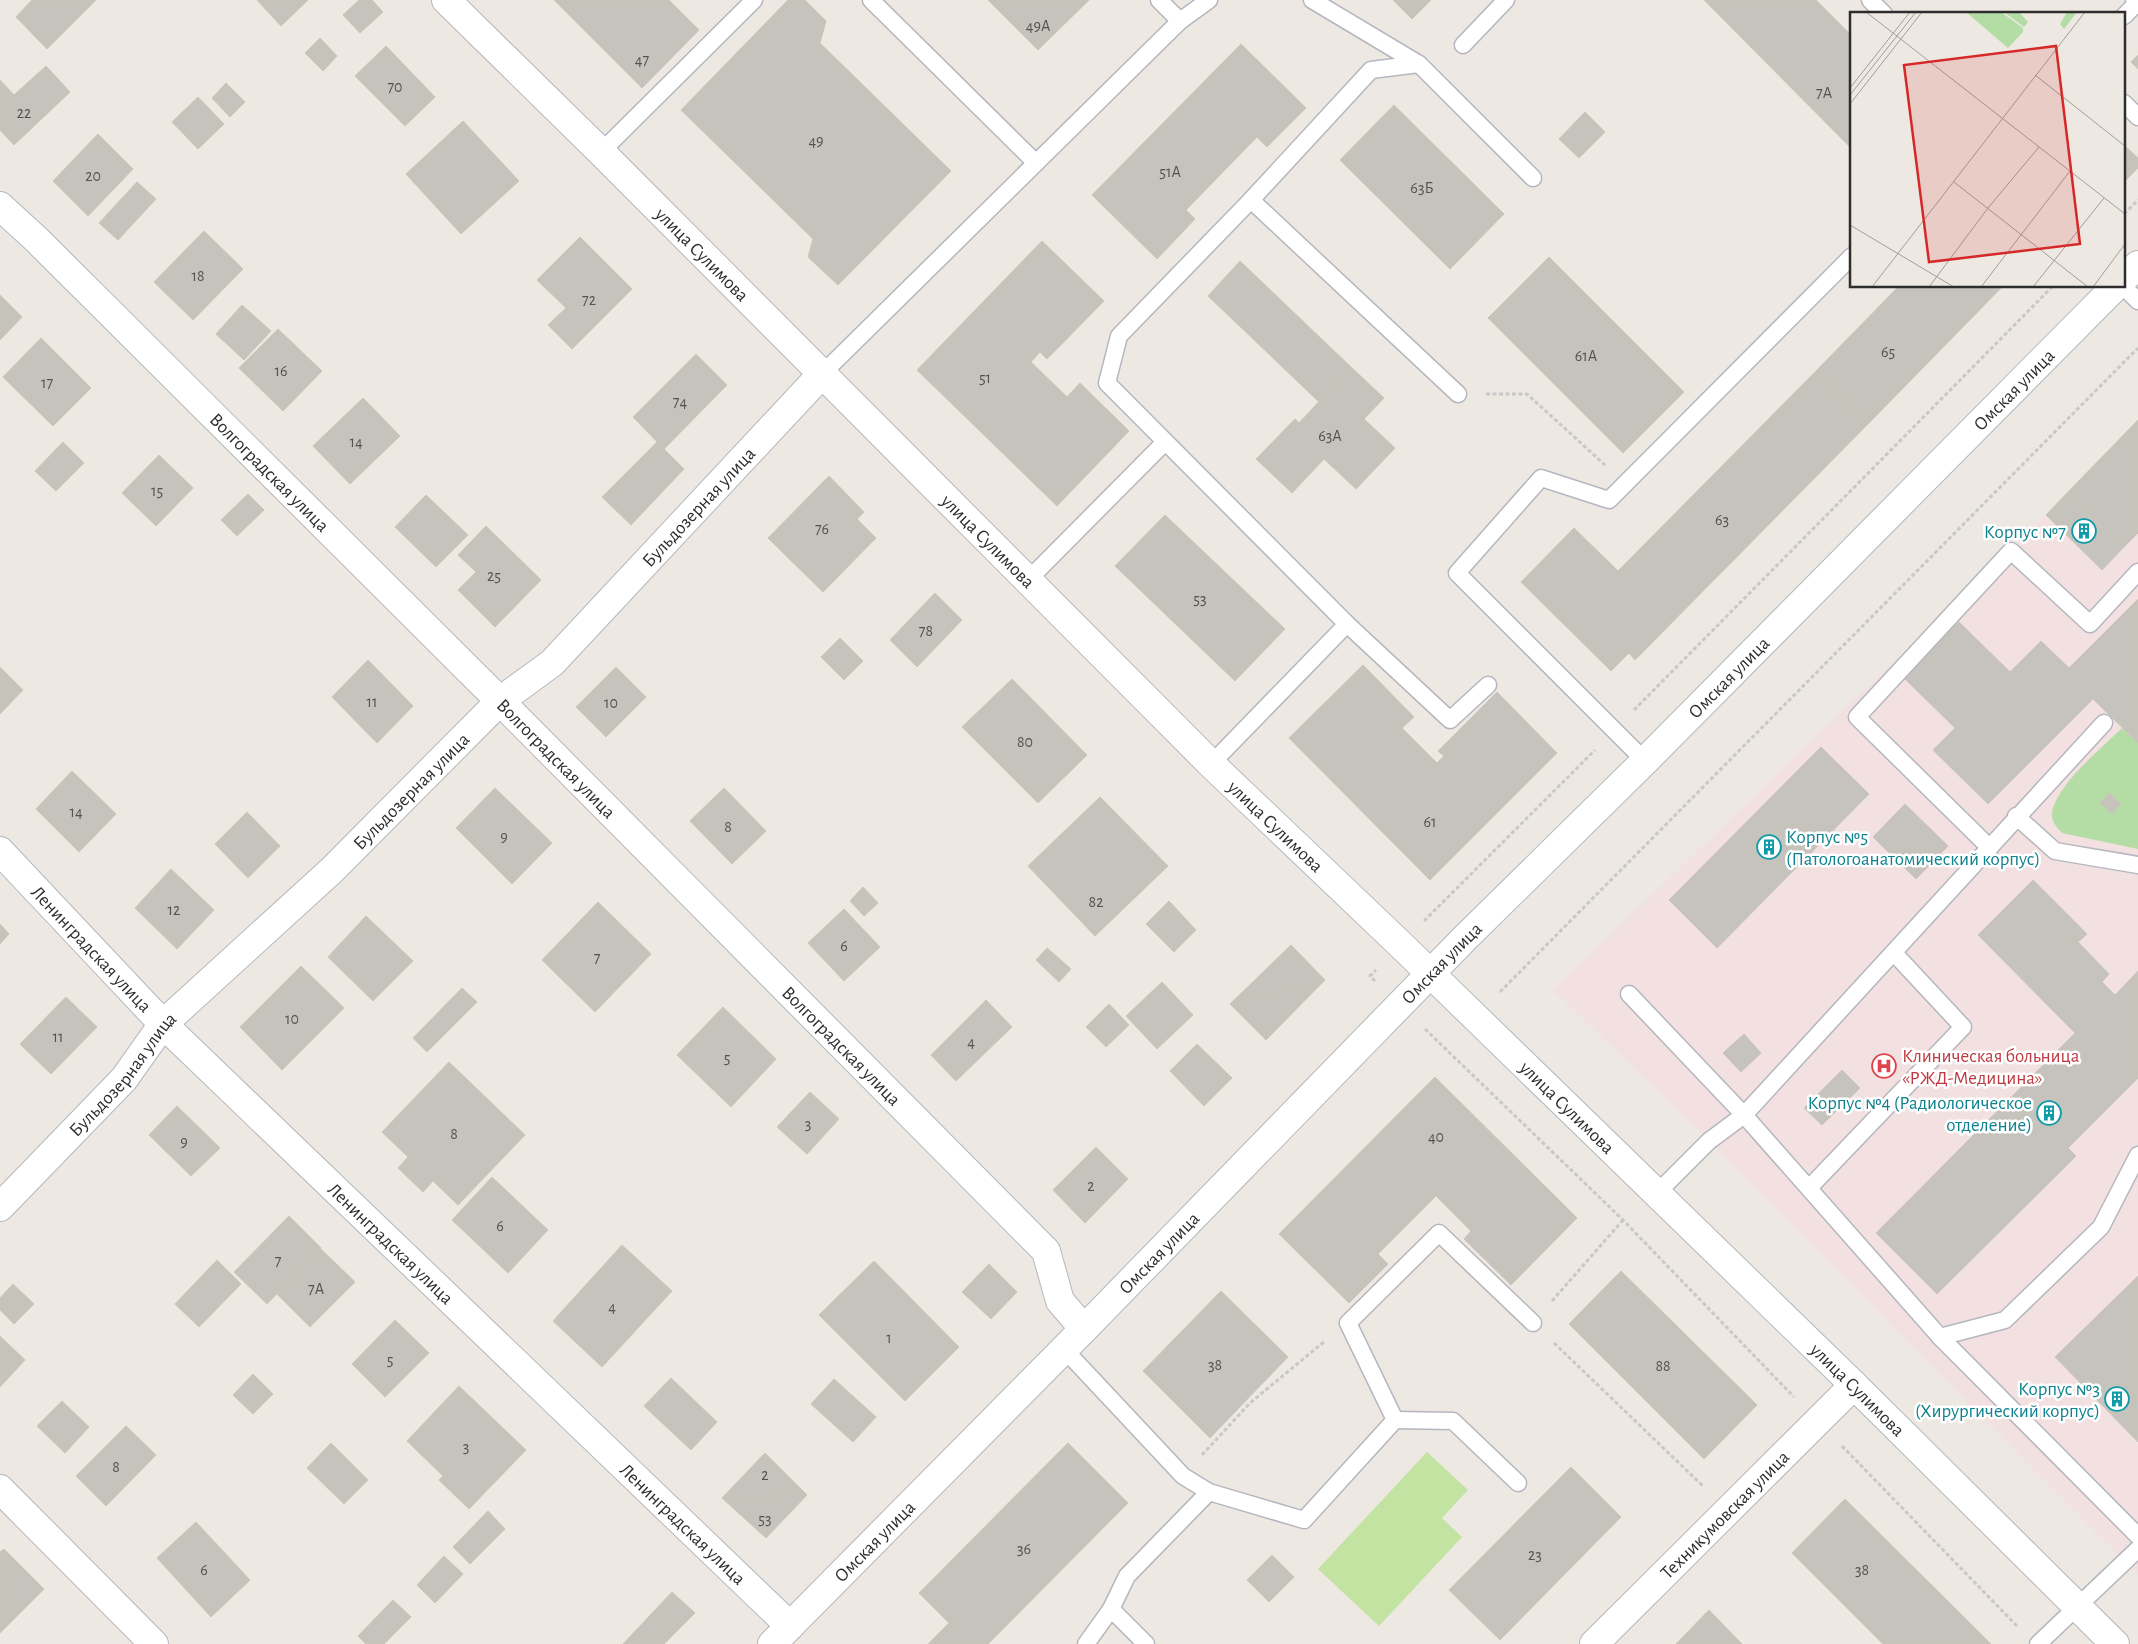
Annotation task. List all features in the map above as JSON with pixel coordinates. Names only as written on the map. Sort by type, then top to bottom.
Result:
[{"type":"street","name":"улица Сулимова","points":[[446,0],[601,152],[1211,764],[1401,945],[1854,1385],[2115,1644]]},
{"type":"street","name":"Волгоградская улица","points":[[0,206],[36,239],[500,701],[1046,1251],[1060,1301],[1084,1329]]},
{"type":"street","points":[[2126,276],[2138,265]]},
{"type":"street","name":"Омская улица","points":[[781,1635],[1084,1329],[1430,974],[1645,761],[2114,288]]},
{"type":"street","name":"Бульдозерная улица","points":[[0,1207],[124,1079],[163,1024],[332,870],[500,701],[552,663],[821,374]]},
{"type":"street","name":"Ленинградская улица","points":[[0,851],[163,1024],[781,1635]]},
{"type":"street","name":"Техникумовская улица","points":[[1594,1644],[1854,1385]]},
{"type":"street","points":[[0,1488],[154,1644]]},
{"type":"lane","points":[[871,0],[1036,163]]},
{"type":"lane","points":[[1159,0],[1180,21]]},
{"type":"lane","points":[[821,374],[1180,21],[1209,0]]},
{"type":"lane","points":[[1312,0],[1418,64],[1533,178]]},
{"type":"lane","points":[[1463,45],[1506,0]]},
{"type":"lane","points":[[1870,0],[1882,12]]},
{"type":"lane","points":[[2126,14],[2137,3],[2134,0]]},
{"type":"lane","points":[[601,152],[744,3]]},
{"type":"lane","points":[[1418,64],[1371,70],[1251,200],[1119,336],[1107,383],[1347,624],[1450,720],[1488,685]]},
{"type":"lane","points":[[2126,105],[2138,116]]},
{"type":"lane","points":[[1251,200],[1458,394]]},
{"type":"lane","points":[[1645,761],[1458,573],[1541,478],[1609,500],[1850,258]]},
{"type":"lane","points":[[2125,288],[2138,301]]},
{"type":"lane","points":[[1027,580],[1165,442]]},
{"type":"lane","points":[[1990,848],[1857,717],[2011,551],[2090,624],[2138,572]]},
{"type":"lane","points":[[1211,764],[1347,624]]},
{"type":"lane","points":[[1656,1194],[1709,1141],[1744,1115],[1990,848],[2016,816],[2104,723]]},
{"type":"lane","points":[[2016,816],[2055,851],[2138,866]]},
{"type":"lane","points":[[1809,1188],[1963,1028],[1894,953]]},
{"type":"lane","points":[[1629,994],[1744,1115],[1940,1337],[2138,1536]]},
{"type":"lane","points":[[1940,1337],[2005,1320],[2101,1227],[2138,1155]]},
{"type":"lane","points":[[1395,1420],[1348,1323],[1439,1233],[1532,1323]]},
{"type":"lane","points":[[1064,1349],[1183,1476],[1209,1492],[1304,1520],[1395,1420],[1454,1421],[1518,1483]]},
{"type":"lane","points":[[1086,1644],[1111,1609],[1127,1576],[1209,1492]]},
{"type":"lane","points":[[2038,1644],[2138,1550]]},
{"type":"lane","points":[[1111,1609],[1146,1644]]},
{"type":"path","points":[[2126,212],[2138,200]]},
{"type":"path","points":[[2022,1630],[1623,1220],[1370,976],[2051,288]]},
{"type":"path","points":[[1444,1047],[2138,348]]},
{"type":"path","points":[[1458,394],[1526,394],[1593,454]]},
{"type":"path","points":[[1623,1220],[1532,1323],[1728,1510]]},
{"type":"path","points":[[1183,1476],[1250,1403],[1348,1323]]},
{"type":"path","points":[[1249,1398],[1250,1403]]},
{"type":"shaded area","name":"Клиническая больница «РЖД-Медицина»","points":[[2138,420],[2138,1575],[1709,1141],[1553,990],[2046,515]]},
{"type":"green space","points":[[2122,728],[2138,743],[2138,849],[2062,833],[2052,819],[2055,802],[2071,779]],"holes":[[[2109,793],[2121,804],[2112,813],[2100,803]]]},
{"type":"green space","points":[[1427,1452],[1468,1490],[1442,1518],[1462,1537],[1379,1626],[1318,1569]]},
{"type":"building","points":[[32,0],[96,0],[47,49],[16,17]]},
{"type":"building","points":[[257,0],[308,0],[281,26]]},
{"type":"building","points":[[359,0],[372,0],[383,12],[360,33],[343,15]]},
{"type":"building","points":[[554,0],[669,0],[699,30],[642,88]]},
{"type":"building","points":[[788,0],[805,0],[826,21],[820,43],[951,171],[838,285],[808,257],[813,239],[681,110]]},
{"type":"building","points":[[988,0],[1089,0],[1038,50]]},
{"type":"building","points":[[1393,0],[1431,0],[1412,19]]},
{"type":"building","points":[[1704,0],[1816,0],[1850,34],[1850,147]]},
{"type":"building","points":[[320,38],[337,56],[323,71],[305,53]]},
{"type":"building","points":[[1241,44],[1306,108],[1267,147],[1257,137],[1186,210],[1195,219],[1157,259],[1092,195]]},
{"type":"building","points":[[386,46],[435,97],[405,126],[355,76]]},
{"type":"building","points":[[2138,55],[2138,69],[2131,62]]},
{"type":"building","points":[[46,66],[70,92],[14,145],[0,130],[0,80],[14,95]]},
{"type":"building","points":[[226,83],[245,102],[230,117],[212,98]]},
{"type":"building","points":[[198,97],[224,124],[198,149],[172,122]]},
{"type":"building","points":[[1394,105],[1504,214],[1450,269],[1340,160]]},
{"type":"building","points":[[1585,112],[1605,132],[1579,158],[1559,139]]},
{"type":"building","points":[[463,121],[519,181],[461,234],[406,174]]},
{"type":"building","points":[[98,134],[133,169],[88,216],[53,181]]},
{"type":"building","points":[[2126,147],[2138,158],[2138,168],[2126,180]]},
{"type":"building","points":[[137,182],[156,199],[118,240],[99,223]]},
{"type":"building","points":[[204,231],[243,269],[193,320],[154,282]]},
{"type":"building","points":[[580,237],[632,289],[572,349],[548,325],[566,308],[537,280]]},
{"type":"building","points":[[1042,241],[1104,301],[1047,359],[1040,352],[1031,362],[1067,397],[1080,383],[1129,431],[1057,506],[917,370]]},
{"type":"building","points":[[1549,257],[1684,392],[1623,453],[1488,318]]},
{"type":"building","points":[[1240,261],[1351,367],[1319,402],[1208,296]]},
{"type":"building","points":[[1897,288],[2001,288],[1868,424],[1815,372]]},
{"type":"building","points":[[0,295],[22,317],[0,340]]},
{"type":"building","points":[[242,305],[271,331],[244,360],[216,334]]},
{"type":"building","points":[[278,329],[322,371],[283,411],[239,368]]},
{"type":"building","points":[[41,338],[91,388],[53,426],[3,377]]},
{"type":"building","points":[[696,354],[727,385],[664,449],[633,417]]},
{"type":"building","points":[[1351,367],[1384,398],[1364,419],[1395,448],[1356,489],[1324,459],[1292,493],[1256,459],[1295,419],[1299,423]]},
{"type":"building","points":[[1815,372],[1868,424],[1635,660],[1629,653],[1611,671],[1521,582],[1574,528],[1618,571]]},
{"type":"building","points":[[363,398],[400,436],[350,484],[313,446]]},
{"type":"building","points":[[2138,420],[2138,533],[2123,548],[2066,494]]},
{"type":"building","points":[[63,442],[84,463],[56,491],[35,471]]},
{"type":"building","points":[[657,442],[684,469],[631,525],[602,497]]},
{"type":"building","points":[[159,455],[193,488],[156,526],[122,493]]},
{"type":"building","points":[[829,476],[864,512],[857,519],[876,538],[823,592],[768,538]]},
{"type":"building","points":[[248,494],[264,510],[237,536],[221,520]]},
{"type":"building","name":"Корпус №7","points":[[2066,494],[2123,548],[2102,570],[2046,515]]},
{"type":"building","points":[[426,495],[468,535],[436,567],[395,527]]},
{"type":"building","points":[[1165,515],[1285,629],[1235,681],[1115,566]]},
{"type":"building","points":[[486,526],[541,580],[495,627],[458,590],[476,572],[458,555]]},
{"type":"building","points":[[935,593],[962,620],[917,667],[890,640]]},
{"type":"building","points":[[2138,599],[2138,743],[2093,699],[1988,804],[1933,750],[1955,728],[1904,678],[1959,622],[2010,672],[2041,641],[2069,668]]},
{"type":"building","points":[[840,638],[863,661],[844,680],[821,657]]},
{"type":"building","points":[[368,660],[413,706],[377,743],[332,697]]},
{"type":"building","points":[[1363,665],[1414,717],[1402,728],[1437,763],[1444,756],[1438,751],[1497,692],[1557,753],[1430,880],[1289,738]]},
{"type":"building","points":[[0,667],[23,690],[0,714]]},
{"type":"building","points":[[616,667],[646,697],[606,737],[576,707]]},
{"type":"building","points":[[1012,679],[1087,755],[1038,803],[962,727]]},
{"type":"building","name":"Корпус №5 (Патологоанатомический корпус)","points":[[1821,747],[1869,794],[1717,948],[1669,900]]},
{"type":"building","points":[[72,771],[116,814],[79,852],[36,809]]},
{"type":"building","points":[[495,788],[552,843],[512,884],[456,828]]},
{"type":"building","points":[[724,788],[766,831],[732,864],[690,821]]},
{"type":"building","points":[[2109,793],[2121,804],[2112,814],[2100,803]]},
{"type":"building","points":[[1100,797],[1168,866],[1095,936],[1028,866]]},
{"type":"building","points":[[1905,804],[1948,846],[1916,879],[1873,837]]},
{"type":"building","points":[[247,812],[280,846],[248,878],[215,844]]},
{"type":"building","points":[[171,869],[214,910],[177,949],[135,908]]},
{"type":"building","name":"Корпус №4 (Радиологическое отделение)","points":[[2033,880],[2087,934],[2078,942],[2109,974],[2102,982],[2115,995],[2138,971],[2138,1078],[2068,1148],[2076,1156],[1937,1294],[1876,1233],[2075,1033],[1978,935]]},
{"type":"building","points":[[863,887],[878,903],[864,916],[850,901]]},
{"type":"building","points":[[1169,901],[1196,930],[1174,952],[1146,924]]},
{"type":"building","points":[[598,902],[651,954],[595,1012],[542,960]]},
{"type":"building","points":[[844,909],[880,947],[844,981],[808,943]]},
{"type":"building","points":[[366,916],[413,961],[373,1001],[328,957]]},
{"type":"building","points":[[0,924],[9,934],[0,944]]},
{"type":"building","points":[[1291,945],[1325,980],[1230,1004]]},
{"type":"building","points":[[1047,948],[1071,969],[1059,982],[1036,960]]},
{"type":"building","points":[[301,966],[344,1008],[282,1070],[240,1027]]},
{"type":"building","points":[[1325,980],[1266,1040],[1230,1004]]},
{"type":"building","points":[[1162,982],[1193,1015],[1157,1049],[1126,1016]]},
{"type":"building","points":[[462,988],[477,1002],[427,1052],[413,1038]]},
{"type":"building","points":[[66,997],[97,1027],[51,1074],[20,1044]]},
{"type":"building","points":[[986,1000],[1012,1027],[956,1081],[931,1055]]},
{"type":"building","points":[[1109,1004],[1129,1025],[1106,1047],[1086,1027]]},
{"type":"building","points":[[723,1007],[776,1059],[731,1107],[677,1055]]},
{"type":"building","points":[[1744,1034],[1761,1053],[1741,1072],[1723,1053]]},
{"type":"building","points":[[1197,1044],[1232,1078],[1204,1106],[1170,1071]]},
{"type":"building","points":[[449,1062],[525,1135],[458,1205],[433,1181],[423,1192],[398,1168],[408,1157],[382,1132]]},
{"type":"building","points":[[1842,1070],[1860,1088],[1822,1125],[1804,1108]]},
{"type":"building","points":[[1435,1077],[1577,1218],[1511,1285],[1464,1239],[1471,1231],[1436,1196],[1378,1254],[1388,1264],[1349,1303],[1279,1234]]},
{"type":"building","points":[[810,1092],[839,1119],[807,1154],[777,1127]]},
{"type":"building","points":[[177,1106],[220,1148],[191,1176],[149,1135]]},
{"type":"building","points":[[1096,1147],[1128,1179],[1085,1223],[1053,1190]]},
{"type":"building","points":[[492,1177],[548,1230],[508,1273],[452,1220]]},
{"type":"building","points":[[289,1216],[321,1248],[267,1304],[234,1272]]},
{"type":"building","points":[[622,1245],[672,1291],[602,1367],[553,1321]]},
{"type":"building","points":[[321,1249],[355,1282],[310,1327],[277,1294]]},
{"type":"building","points":[[217,1260],[241,1284],[199,1327],[175,1304]]},
{"type":"building","points":[[874,1261],[959,1347],[905,1401],[819,1315]]},
{"type":"building","points":[[989,1264],[1017,1292],[991,1319],[962,1292]]},
{"type":"building","points":[[1621,1271],[1757,1405],[1704,1459],[1569,1324]]},
{"type":"building","name":"Корпус №3 (Хирургический корпус)","points":[[2138,1276],[2138,1442],[2055,1357]]},
{"type":"building","points":[[13,1284],[34,1304],[14,1324],[0,1310],[0,1298]]},
{"type":"building","points":[[1221,1291],[1288,1357],[1210,1438],[1143,1371]]},
{"type":"building","points":[[395,1320],[429,1353],[385,1397],[352,1364]]},
{"type":"building","points":[[0,1336],[25,1360],[0,1387]]},
{"type":"building","points":[[253,1374],[273,1394],[253,1414],[233,1395]]},
{"type":"building","points":[[671,1378],[717,1422],[691,1450],[644,1406]]},
{"type":"building","points":[[834,1379],[876,1417],[853,1442],[811,1404]]},
{"type":"building","points":[[459,1386],[526,1450],[469,1509],[439,1480],[443,1476],[407,1441]]},
{"type":"building","points":[[62,1401],[89,1427],[65,1453],[37,1426]]},
{"type":"building","points":[[126,1426],[156,1455],[106,1506],[76,1476]]},
{"type":"building","points":[[331,1443],[368,1480],[344,1504],[307,1468]]},
{"type":"building","points":[[1068,1443],[1128,1503],[988,1644],[928,1644],[949,1623],[919,1593]]},
{"type":"building","points":[[765,1453],[807,1495],[722,1498]]},
{"type":"building","points":[[1571,1467],[1621,1517],[1500,1640],[1449,1590]]},
{"type":"building","points":[[807,1495],[766,1538],[722,1498]]},
{"type":"building","points":[[1845,1499],[1991,1644],[1883,1644],[1792,1553]]},
{"type":"building","points":[[488,1511],[505,1529],[470,1564],[453,1547]]},
{"type":"building","points":[[196,1522],[250,1580],[211,1617],[157,1558]]},
{"type":"building","points":[[4,1549],[44,1589],[0,1633],[0,1552]]},
{"type":"building","points":[[1272,1555],[1294,1577],[1269,1602],[1247,1580]]},
{"type":"building","points":[[444,1556],[463,1574],[435,1603],[417,1585]]},
{"type":"building","points":[[672,1592],[652,1644],[623,1644]]},
{"type":"building","points":[[672,1592],[695,1613],[664,1644],[652,1644]]},
{"type":"building","points":[[393,1600],[411,1617],[384,1644],[366,1644],[358,1636]]},
{"type":"building","points":[[1709,1610],[1742,1644],[1676,1644]]},
{"type":"place","name":"Корпус №7","points":[[2084,531]]},
{"type":"place","name":"Корпус №5 (Патологоанатомический корпус)","points":[[1769,847]]},
{"type":"place","name":"Клиническая больница «РЖД-Медицина»","points":[[1884,1066]]},
{"type":"place","name":"Корпус №4 (Радиологическое отделение)","points":[[2049,1113]]},
{"type":"place","name":"Корпус №3 (Хирургический корпус)","points":[[2117,1399]]}]
